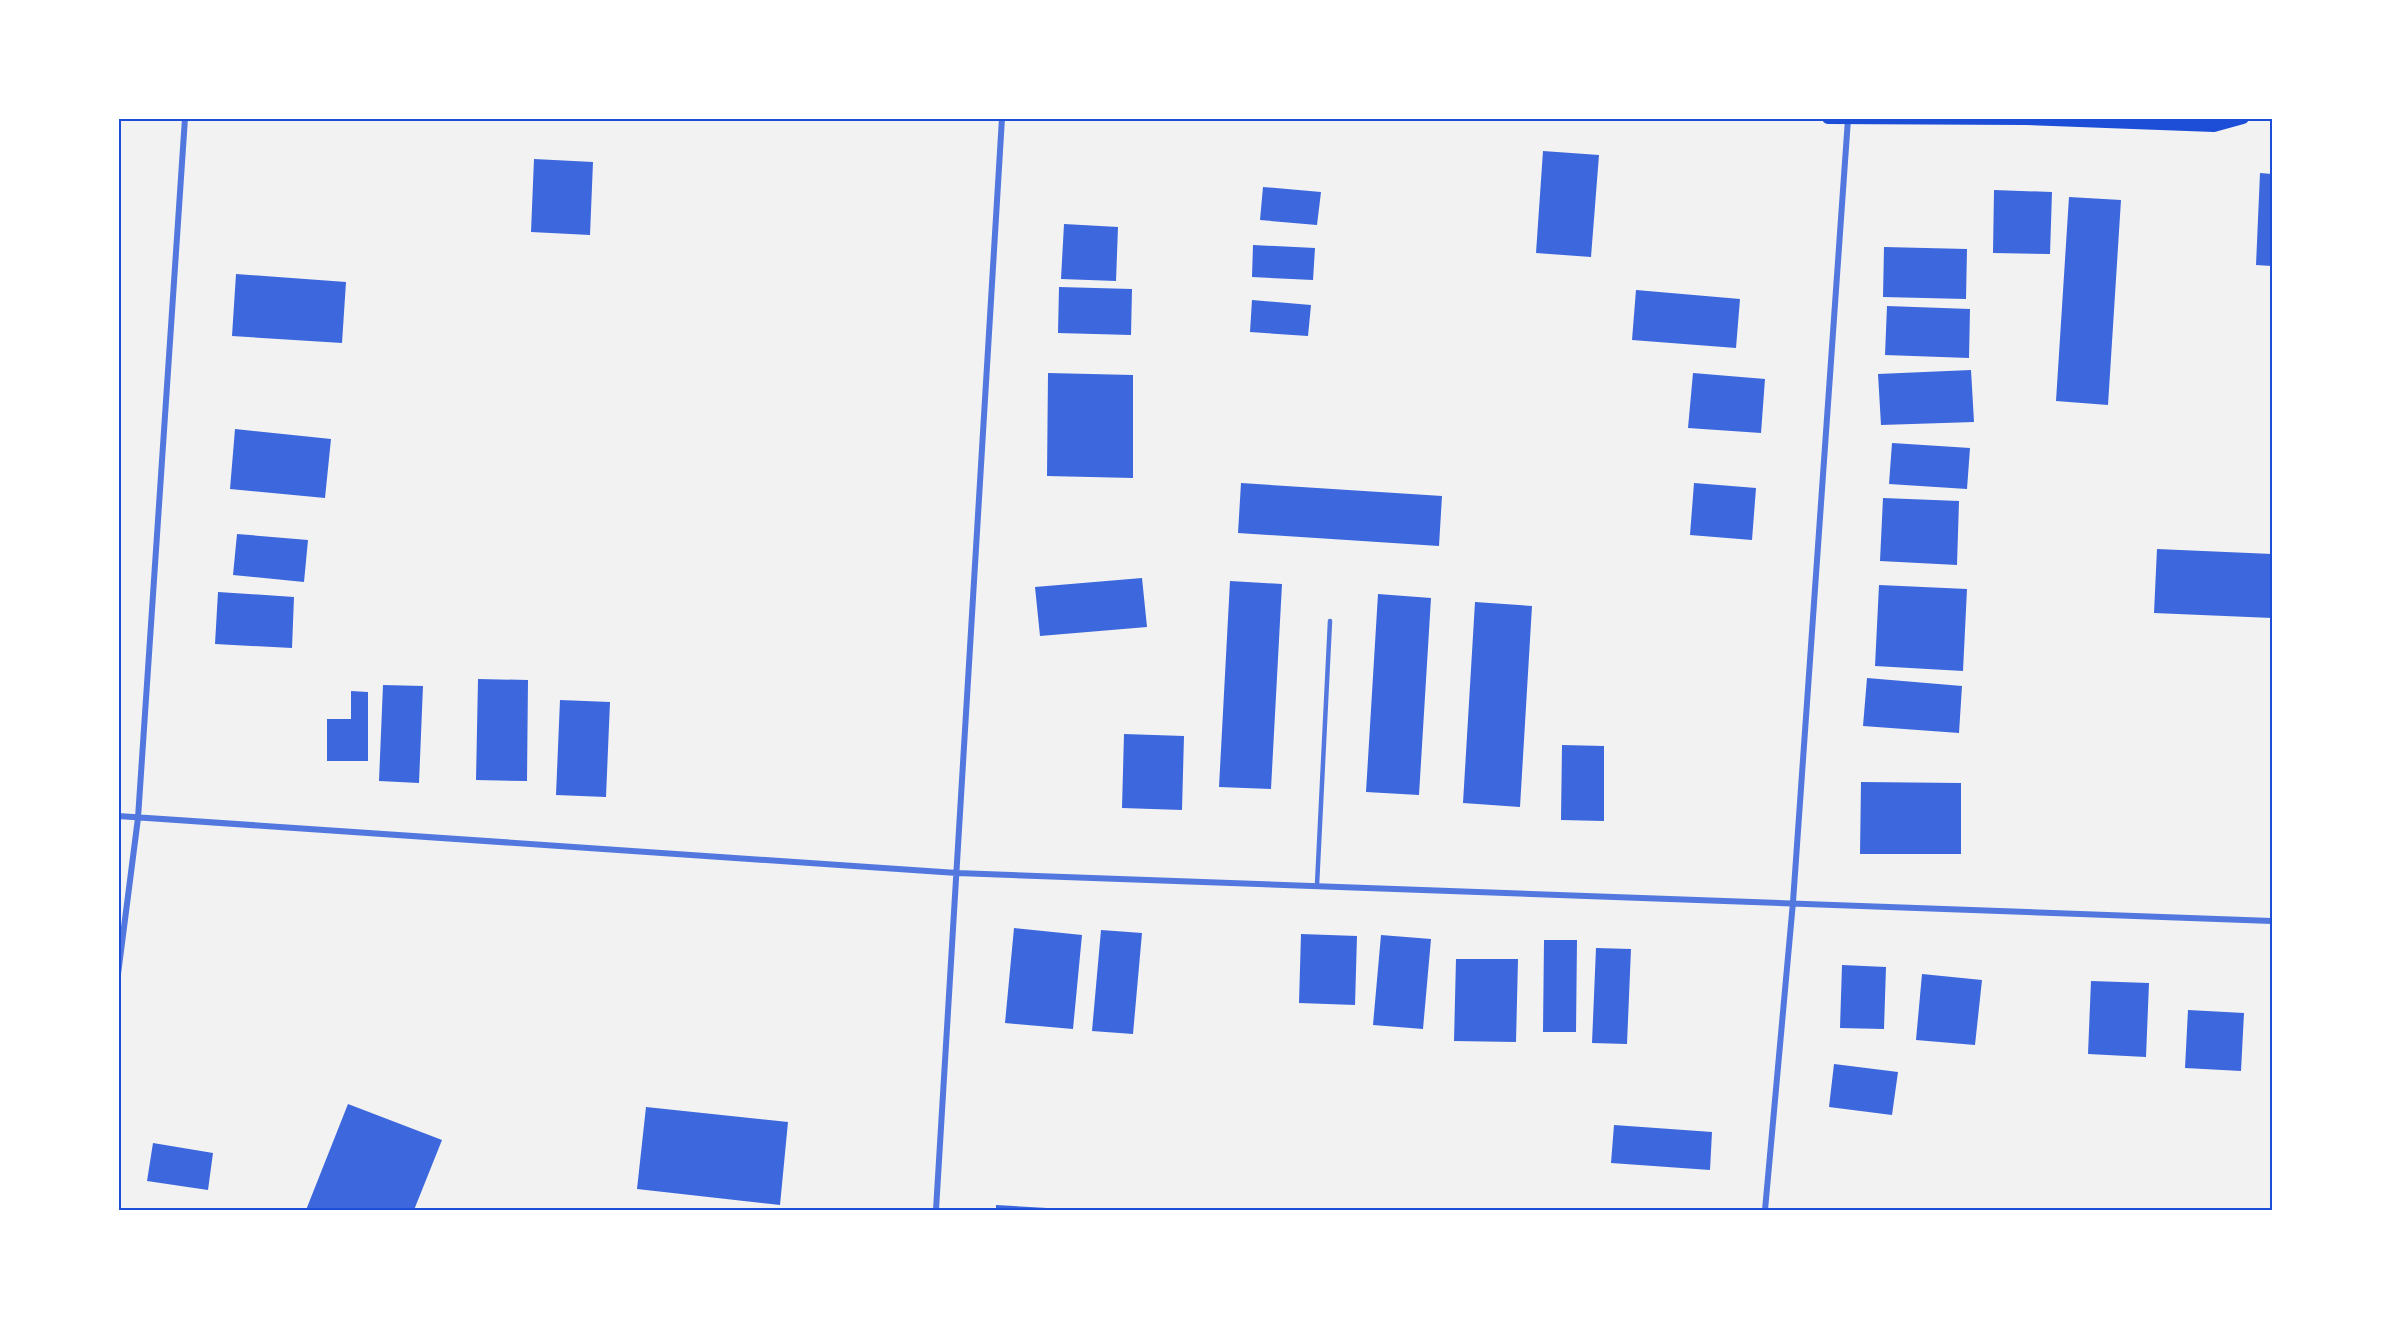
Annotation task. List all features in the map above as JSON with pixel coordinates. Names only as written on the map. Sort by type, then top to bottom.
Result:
[{"type":"main road","points":[[1827,118],[2025,119],[2214,126],[2243,118]]},
{"type":"street","points":[[118,974],[138,818],[185,118]]},
{"type":"street","points":[[936,1210],[1002,118]]},
{"type":"street","points":[[1765,1210],[1792,902],[1848,119]]},
{"type":"street","points":[[118,816],[957,873],[2272,921]]},
{"type":"lane","points":[[1317,885],[1330,621]]},
{"type":"building","points":[[1543,151],[1599,155],[1591,257],[1536,253]]},
{"type":"building","points":[[534,159],[593,162],[590,235],[531,232]]},
{"type":"building","points":[[2260,173],[2272,174],[2272,266],[2256,265]]},
{"type":"building","points":[[1263,187],[1321,192],[1317,225],[1260,220]]},
{"type":"building","points":[[1994,190],[2052,192],[2050,254],[1993,253]]},
{"type":"building","points":[[2069,197],[2121,200],[2108,405],[2056,401]]},
{"type":"building","points":[[1064,224],[1118,227],[1116,281],[1061,279]]},
{"type":"building","points":[[1253,245],[1315,248],[1313,280],[1252,277]]},
{"type":"building","points":[[1884,247],[1967,249],[1966,299],[1883,297]]},
{"type":"building","points":[[236,274],[346,282],[342,343],[232,336]]},
{"type":"building","points":[[1059,287],[1132,289],[1131,335],[1058,333]]},
{"type":"building","points":[[1636,290],[1740,299],[1736,348],[1632,340]]},
{"type":"building","points":[[1252,300],[1311,305],[1308,336],[1250,332]]},
{"type":"building","points":[[1887,306],[1970,309],[1969,358],[1885,355]]},
{"type":"building","points":[[1971,370],[1974,422],[1881,425],[1878,374]]},
{"type":"building","points":[[1048,373],[1133,375],[1133,478],[1047,476]]},
{"type":"building","points":[[1693,373],[1765,379],[1761,433],[1688,428]]},
{"type":"building","points":[[235,429],[331,439],[325,498],[230,489]]},
{"type":"building","points":[[1892,443],[1970,448],[1967,489],[1889,484]]},
{"type":"building","points":[[1241,483],[1442,496],[1439,546],[1238,533]]},
{"type":"building","points":[[1694,483],[1756,488],[1752,540],[1690,535]]},
{"type":"building","points":[[1883,498],[1959,501],[1957,565],[1880,561]]},
{"type":"building","points":[[237,534],[308,540],[304,582],[233,575]]},
{"type":"building","points":[[2157,549],[2272,554],[2272,618],[2154,613]]},
{"type":"building","points":[[1142,578],[1147,627],[1040,636],[1035,587]]},
{"type":"building","points":[[1230,581],[1282,584],[1271,789],[1219,787]]},
{"type":"building","points":[[1879,585],[1967,589],[1963,671],[1875,666]]},
{"type":"building","points":[[218,592],[294,597],[292,648],[215,644]]},
{"type":"building","points":[[1378,594],[1431,598],[1419,795],[1366,792]]},
{"type":"building","points":[[1475,602],[1532,606],[1520,807],[1463,803]]},
{"type":"building","points":[[1867,678],[1962,686],[1959,733],[1863,726]]},
{"type":"building","points":[[478,679],[528,680],[527,781],[476,780]]},
{"type":"building","points":[[383,685],[423,686],[419,783],[379,781]]},
{"type":"building","points":[[351,691],[368,692],[368,761],[327,761],[327,719],[351,719]]},
{"type":"building","points":[[560,700],[610,702],[606,797],[556,795]]},
{"type":"building","points":[[1124,734],[1184,736],[1182,810],[1122,808]]},
{"type":"building","points":[[1562,745],[1604,746],[1604,821],[1561,820]]},
{"type":"building","points":[[1861,782],[1961,783],[1961,854],[1860,854]]},
{"type":"building","points":[[1014,928],[1082,935],[1073,1029],[1005,1023]]},
{"type":"building","points":[[1101,930],[1142,933],[1133,1034],[1092,1031]]},
{"type":"building","points":[[1301,934],[1357,936],[1355,1005],[1299,1003]]},
{"type":"building","points":[[1381,935],[1431,939],[1423,1029],[1373,1025]]},
{"type":"building","points":[[1544,940],[1577,940],[1576,1032],[1543,1032]]},
{"type":"building","points":[[1596,948],[1631,949],[1627,1044],[1592,1043]]},
{"type":"building","points":[[1456,959],[1518,959],[1516,1042],[1454,1041]]},
{"type":"building","points":[[1842,965],[1886,967],[1884,1029],[1840,1028]]},
{"type":"building","points":[[1922,974],[1982,980],[1975,1045],[1916,1040]]},
{"type":"building","points":[[2091,981],[2149,983],[2146,1057],[2088,1054]]},
{"type":"building","points":[[2188,1010],[2244,1013],[2241,1071],[2185,1068]]},
{"type":"building","points":[[1834,1064],[1898,1072],[1892,1115],[1829,1107]]},
{"type":"building","points":[[348,1104],[442,1140],[414,1210],[306,1210]]},
{"type":"building","points":[[646,1107],[788,1122],[780,1205],[637,1189]]},
{"type":"building","points":[[1614,1125],[1712,1132],[1710,1170],[1611,1163]]},
{"type":"building","points":[[153,1143],[213,1153],[208,1190],[147,1181]]},
{"type":"building","points":[[996,1205],[1065,1209],[1065,1210],[996,1210]]}]
